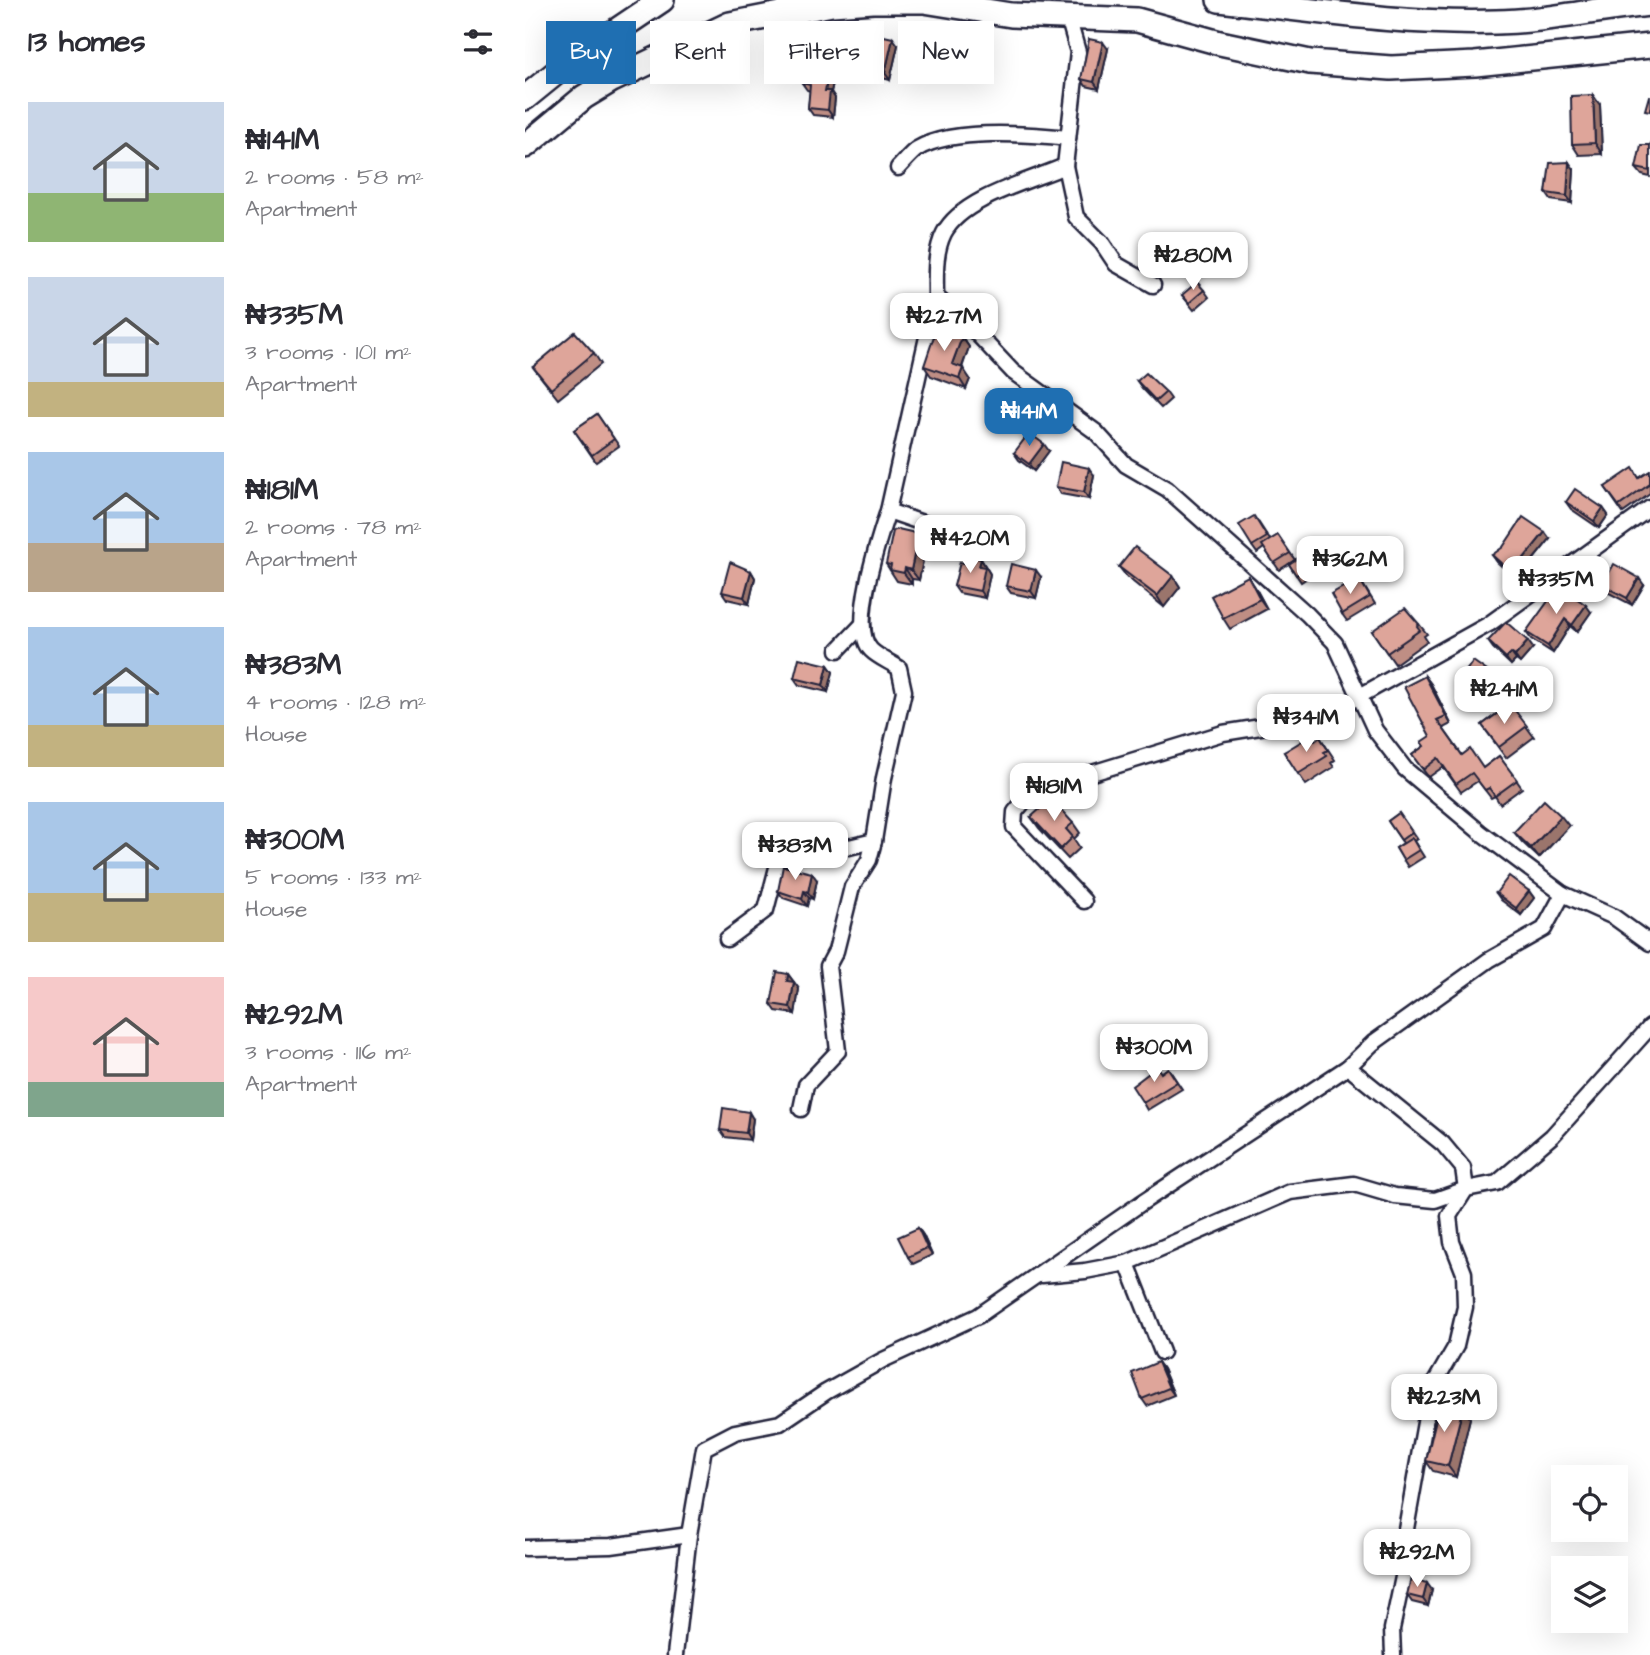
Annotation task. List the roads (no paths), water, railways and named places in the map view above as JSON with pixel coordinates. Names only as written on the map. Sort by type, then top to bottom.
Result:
[{"type":"main road","points":[[525,98],[568,63],[661,0]]},
{"type":"main road","points":[[1219,0],[1307,13],[1496,22],[1574,16],[1593,5],[1650,4]]},
{"type":"main road","points":[[525,146],[584,97],[612,80],[730,24],[832,4],[924,1],[1011,15],[1137,20],[1220,43],[1310,62],[1391,68],[1475,64],[1650,46]]},
{"type":"street","points":[[1067,17],[1078,52],[1065,166],[1076,217],[1102,243],[1116,264],[1153,285]]},
{"type":"street","points":[[898,168],[915,150],[948,138],[980,135],[1068,138]]},
{"type":"street","points":[[801,1109],[806,1086],[838,1051],[828,966],[836,951],[852,887],[869,860],[904,691],[899,668],[869,649],[862,625],[876,547],[888,511],[936,297],[935,264],[944,233],[958,214],[986,198],[1065,166]]},
{"type":"street","points":[[936,297],[965,321],[1013,372],[1096,432],[1126,465],[1167,489],[1307,614],[1335,643],[1361,694],[1375,730],[1405,769],[1480,832],[1563,894],[1614,917],[1650,943]]},
{"type":"street","points":[[1084,901],[1014,827],[1015,812],[1025,800],[1050,793],[1082,776],[1125,761],[1223,733],[1322,717],[1489,624],[1650,508]]},
{"type":"street","points":[[888,511],[937,528],[965,545]]},
{"type":"street","points":[[838,650],[862,625]]},
{"type":"street","points":[[727,939],[766,910],[779,860],[794,841],[819,837],[849,848],[874,841]]},
{"type":"street","points":[[675,1655],[689,1535],[704,1448],[735,1432],[781,1423],[825,1392],[883,1360],[978,1316],[1041,1275],[1140,1204],[1348,1067],[1373,1043],[1489,960],[1544,929],[1563,894]]},
{"type":"street","points":[[1041,1275],[1085,1272],[1127,1263],[1290,1192],[1354,1184],[1395,1196],[1435,1200],[1466,1189],[1497,1183],[1552,1136],[1650,1027]]},
{"type":"street","points":[[1348,1067],[1443,1144],[1463,1168],[1466,1189],[1449,1216],[1452,1242],[1464,1273],[1465,1307],[1456,1346],[1431,1389],[1404,1540],[1403,1577],[1392,1629],[1393,1655]]},
{"type":"street","points":[[1127,1263],[1162,1352]]},
{"type":"street","points":[[525,1548],[611,1546],[689,1535]]}]
